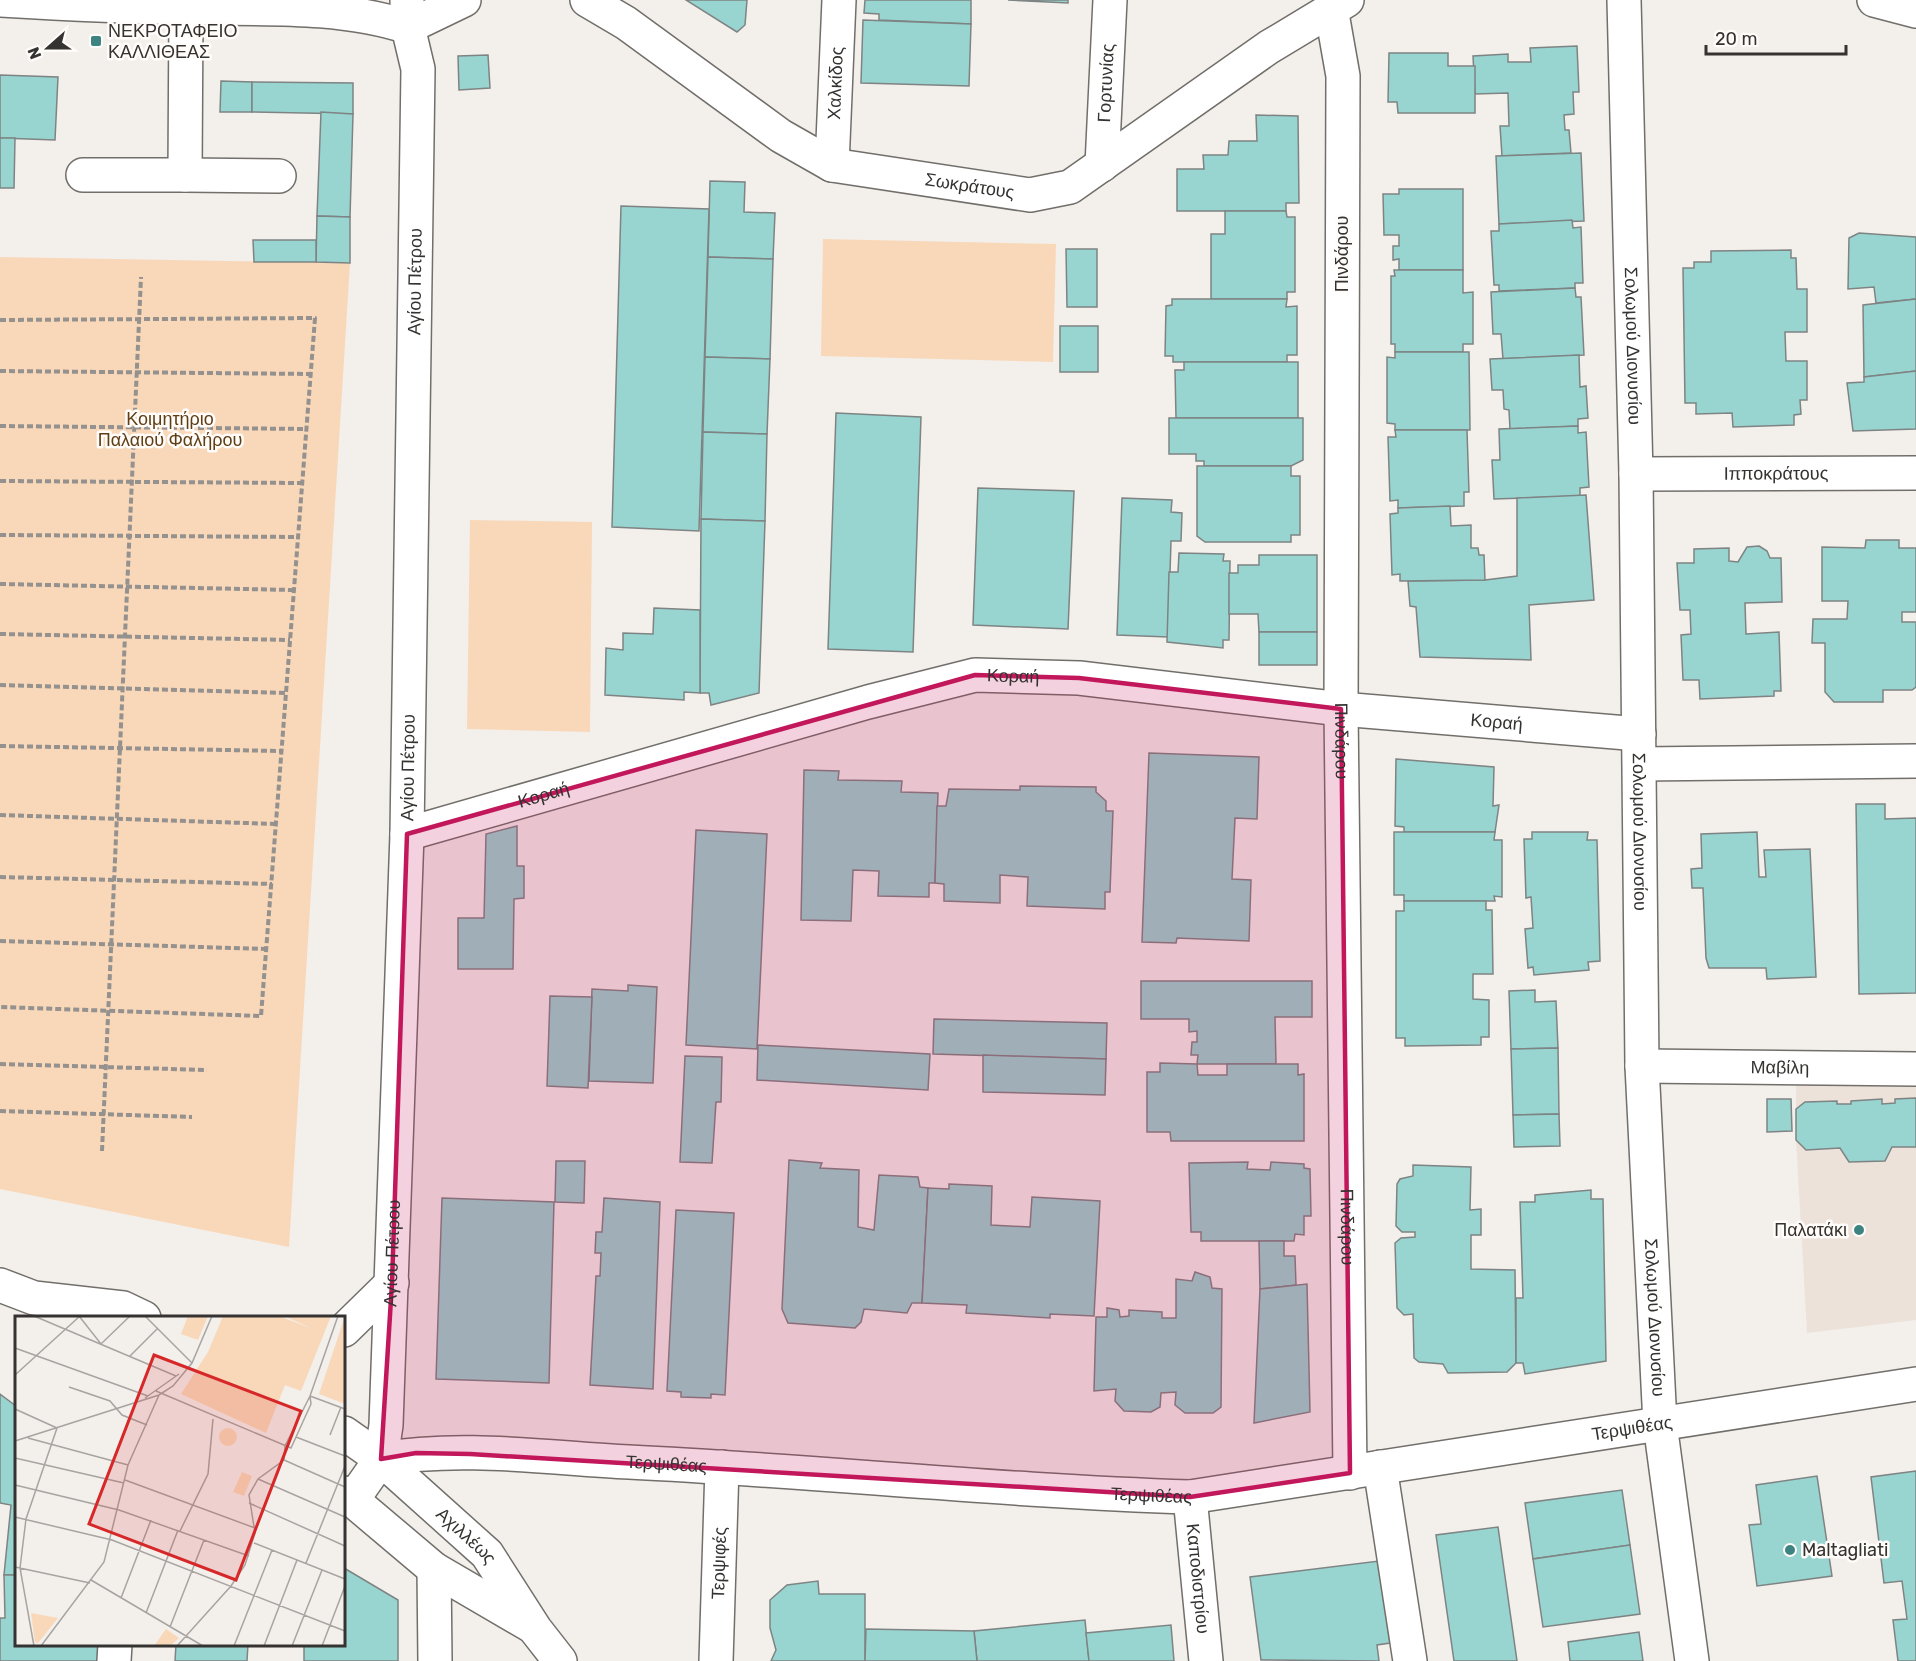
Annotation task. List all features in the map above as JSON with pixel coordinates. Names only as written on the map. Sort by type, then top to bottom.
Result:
[{"type":"street","points":[[1,0],[186,8],[270,4],[374,16],[408,14],[464,0]]},
{"type":"street","name":"Σωκράτους","points":[[587,0],[626,23],[781,136],[832,165],[1030,195],[1070,187],[1269,47],[1339,4]]},
{"type":"street","name":"Χαλκίδος","points":[[832,165],[839,0]]},
{"type":"street","name":"Γορτυνίας","points":[[1102,165],[1110,0]]},
{"type":"street","name":"Σολωμού Διονυσίου","points":[[1624,0],[1636,474],[1642,1066],[1660,1424],[1692,1661]]},
{"type":"street","points":[[1874,0],[1916,10]]},
{"type":"street","name":"Πινδάρου","points":[[1339,4],[1343,76],[1341,709],[1365,1470],[1410,1661]]},
{"type":"street","points":[[185,175],[186,8]]},
{"type":"street","name":"Αγίου Πέτρου","points":[[348,1496],[381,1459],[386,1425],[392,1283],[407,834],[418,69],[408,14]]},
{"type":"street","points":[[83,175],[279,176]]},
{"type":"street","name":"Ιπποκράτους","points":[[1636,474],[1916,473]]},
{"type":"street","name":"Κοραή","points":[[407,834],[868,702],[975,675],[1079,678],[1341,709],[1640,749],[1916,761]]},
{"type":"street","name":"Μαβίλη","points":[[1642,1066],[1916,1069]]},
{"type":"street","points":[[345,1329],[392,1283]]},
{"type":"street","points":[[0,1285],[34,1298],[60,1316]]},
{"type":"street","points":[[34,1298],[123,1308],[142,1316]]},
{"type":"street","name":"Τερψιθέας","points":[[381,1459],[416,1453],[459,1454],[722,1467],[1190,1497],[1916,1384]]},
{"type":"street","name":"Αχιλλέως","points":[[345,1434],[381,1459],[487,1554],[535,1629],[560,1661]]},
{"type":"street","name":"Τερψιφές","points":[[716,1661],[722,1467]]},
{"type":"street","name":"Αχιλλέως","points":[[348,1496],[434,1569],[535,1629]]},
{"type":"street","name":"Καποδιστρίου","points":[[1190,1497],[1206,1661]]},
{"type":"street","points":[[434,1569],[435,1661]]},
{"type":"street","points":[[114,1661],[115,1646]]},
{"type":"path","points":[[102,1151],[141,277]]},
{"type":"path","points":[[0,320],[315,318],[261,1016],[0,1007]]},
{"type":"path","points":[[0,371],[311,374]]},
{"type":"path","points":[[0,426],[307,429]]},
{"type":"path","points":[[0,481],[303,483]]},
{"type":"path","points":[[0,535],[299,537]]},
{"type":"path","points":[[0,584],[294,590]]},
{"type":"path","points":[[0,634],[290,640]]},
{"type":"path","points":[[0,685],[287,693]]},
{"type":"path","points":[[0,746],[282,751]]},
{"type":"path","points":[[0,815],[276,824]]},
{"type":"path","points":[[0,877],[272,884]]},
{"type":"path","points":[[0,941],[267,950]]},
{"type":"path","points":[[0,1064],[207,1070]]},
{"type":"path","points":[[0,1111],[192,1117]]},
{"type":"highlighted area","points":[[975,675],[1079,678],[1341,709],[1350,1473],[1190,1497],[470,1454],[416,1453],[381,1459],[392,1283],[407,834]]},
{"type":"shaded area","name":"Παλατάκι","points":[[1916,1075],[1916,1320],[1807,1333],[1796,1140],[1796,1076]]},
{"type":"green space","points":[[823,239],[1056,244],[1053,362],[821,356]]},
{"type":"green space","name":"Κοιμητήριο Παλαιού Φαλήρου","points":[[0,257],[350,263],[289,1247],[0,1189]]},
{"type":"green space","points":[[470,520],[592,522],[590,732],[467,729]]},
{"type":"building","points":[[686,0],[747,0],[745,25],[737,32]]},
{"type":"building","points":[[865,0],[971,0],[971,24],[879,20],[879,14],[864,13]]},
{"type":"building","points":[[1008,0],[1068,0],[1068,3]]},
{"type":"building","points":[[863,20],[971,24],[969,86],[861,83]]},
{"type":"building","points":[[1577,46],[1579,92],[1573,92],[1574,114],[1564,115],[1565,130],[1569,130],[1571,153],[1502,156],[1500,126],[1509,126],[1508,93],[1475,94],[1473,56],[1508,54],[1508,62],[1531,62],[1530,48]]},
{"type":"building","points":[[1389,53],[1448,53],[1448,66],[1475,66],[1475,113],[1398,113],[1397,102],[1388,102]]},
{"type":"building","points":[[488,55],[490,88],[459,90],[458,56]]},
{"type":"building","points":[[0,75],[58,77],[55,140],[0,138]]},
{"type":"building","points":[[221,81],[252,82],[252,112],[220,112]]},
{"type":"building","points":[[252,82],[353,83],[353,114],[252,112]]},
{"type":"building","points":[[321,112],[353,114],[350,217],[317,216]]},
{"type":"building","points":[[1256,115],[1298,116],[1299,203],[1286,203],[1286,211],[1177,211],[1177,169],[1204,169],[1203,155],[1228,155],[1229,141],[1257,141]]},
{"type":"building","points":[[0,138],[15,138],[14,188],[0,188]]},
{"type":"building","points":[[1581,153],[1584,221],[1499,224],[1496,156]]},
{"type":"building","points":[[710,181],[745,182],[744,212],[775,213],[773,259],[708,257]]},
{"type":"building","points":[[1399,189],[1463,189],[1463,270],[1399,270],[1399,259],[1393,260],[1393,246],[1399,246],[1399,235],[1384,235],[1383,194],[1399,194]]},
{"type":"building","points":[[621,206],[709,209],[699,531],[612,527]]},
{"type":"building","points":[[1225,211],[1286,211],[1287,217],[1295,217],[1295,292],[1287,292],[1287,299],[1211,299],[1211,234],[1225,234]]},
{"type":"building","points":[[317,216],[350,217],[350,263],[316,262]]},
{"type":"building","points":[[1572,220],[1573,228],[1581,227],[1583,283],[1575,283],[1575,288],[1499,291],[1499,285],[1494,285],[1491,231],[1499,231],[1499,224]]},
{"type":"building","points":[[1859,233],[1916,237],[1916,299],[1876,303],[1874,287],[1848,289],[1849,238]]},
{"type":"building","points":[[253,240],[316,240],[316,262],[254,262]]},
{"type":"building","points":[[1066,249],[1097,249],[1097,307],[1067,307]]},
{"type":"building","points":[[1791,250],[1791,258],[1796,258],[1797,289],[1807,289],[1807,332],[1785,332],[1786,361],[1807,361],[1807,400],[1800,400],[1801,414],[1794,415],[1794,425],[1733,427],[1732,413],[1696,414],[1696,403],[1685,403],[1683,268],[1694,268],[1694,262],[1711,262],[1711,251]]},
{"type":"building","points":[[708,257],[773,259],[770,359],[705,357]]},
{"type":"building","points":[[1394,270],[1463,270],[1463,293],[1473,292],[1473,344],[1463,344],[1463,352],[1395,352],[1395,344],[1391,344],[1391,276],[1395,276]]},
{"type":"building","points":[[1575,288],[1576,297],[1581,297],[1584,355],[1503,359],[1501,334],[1493,334],[1491,292]]},
{"type":"building","points":[[1172,299],[1287,299],[1286,307],[1297,306],[1297,355],[1287,355],[1287,362],[1173,362],[1173,356],[1165,356],[1166,306],[1172,305]]},
{"type":"building","points":[[1916,299],[1916,371],[1864,377],[1863,305]]},
{"type":"building","points":[[1060,326],[1098,326],[1098,372],[1060,372]]},
{"type":"building","points":[[1395,352],[1469,352],[1470,430],[1395,430],[1395,424],[1387,423],[1387,357],[1395,358]]},
{"type":"building","points":[[1579,355],[1580,387],[1586,386],[1588,418],[1578,419],[1578,426],[1510,429],[1509,410],[1504,409],[1503,390],[1492,390],[1490,359]]},
{"type":"building","points":[[705,357],[770,359],[767,434],[703,432]]},
{"type":"building","points":[[1184,362],[1298,362],[1298,418],[1176,418],[1175,370],[1184,370]]},
{"type":"building","points":[[1916,371],[1916,429],[1853,431],[1847,383],[1864,382],[1864,377]]},
{"type":"building","points":[[836,413],[921,417],[913,652],[828,649]]},
{"type":"building","points":[[1169,418],[1303,418],[1303,460],[1291,466],[1204,466],[1204,461],[1196,461],[1196,454],[1169,454]]},
{"type":"building","points":[[1578,426],[1578,433],[1586,432],[1589,487],[1580,488],[1580,496],[1494,499],[1492,460],[1500,460],[1499,429]]},
{"type":"building","points":[[1395,430],[1467,430],[1469,492],[1464,492],[1464,506],[1398,508],[1398,500],[1390,501],[1388,437],[1396,437]]},
{"type":"building","points":[[703,432],[767,434],[765,521],[701,519]]},
{"type":"building","points":[[1197,466],[1291,466],[1291,476],[1300,476],[1300,535],[1291,535],[1291,542],[1205,542],[1197,536]]},
{"type":"building","points":[[978,488],[1074,491],[1068,629],[973,625]]},
{"type":"building","points":[[1586,495],[1594,600],[1529,605],[1531,660],[1420,657],[1416,607],[1410,606],[1408,581],[1485,580],[1517,576],[1517,498]]},
{"type":"building","points":[[1122,498],[1172,500],[1171,512],[1182,513],[1181,541],[1171,541],[1168,637],[1117,635]]},
{"type":"building","points":[[1450,506],[1451,526],[1471,525],[1471,548],[1478,548],[1479,555],[1484,555],[1485,580],[1400,581],[1400,574],[1392,575],[1390,514],[1398,513],[1398,508]]},
{"type":"building","points":[[701,519],[765,521],[759,693],[711,705],[709,693],[700,693]]},
{"type":"building","points":[[1866,540],[1899,540],[1899,548],[1916,548],[1916,612],[1902,612],[1902,622],[1916,622],[1916,687],[1912,690],[1883,690],[1883,702],[1834,702],[1825,692],[1825,643],[1812,643],[1813,619],[1847,619],[1848,601],[1822,601],[1822,547],[1865,548]]},
{"type":"building","points":[[1759,546],[1767,551],[1770,558],[1781,558],[1782,602],[1745,603],[1746,634],[1779,632],[1781,691],[1774,691],[1774,696],[1700,699],[1699,680],[1683,680],[1681,635],[1691,634],[1690,610],[1680,610],[1677,563],[1694,563],[1694,549],[1729,548],[1729,561],[1738,562],[1747,547]]},
{"type":"building","points":[[1179,553],[1224,554],[1223,561],[1230,561],[1229,640],[1223,640],[1223,648],[1167,642],[1169,572],[1178,572]]},
{"type":"building","points":[[1259,555],[1317,555],[1317,632],[1259,632],[1258,614],[1229,614],[1229,573],[1238,573],[1238,565],[1259,565]]},
{"type":"building","points":[[654,608],[700,610],[700,693],[684,692],[684,700],[605,695],[606,648],[623,650],[623,633],[653,634]]},
{"type":"building","points":[[1259,632],[1317,632],[1317,665],[1259,665]]},
{"type":"building","points":[[1149,753],[1259,757],[1257,819],[1235,818],[1232,879],[1251,880],[1249,941],[1177,938],[1176,943],[1142,942]]},
{"type":"building","points":[[1396,759],[1494,767],[1493,806],[1499,805],[1495,832],[1404,832],[1404,827],[1395,826]]},
{"type":"building","points":[[804,770],[839,771],[838,780],[902,781],[901,792],[938,793],[935,883],[929,883],[929,897],[878,896],[879,871],[853,870],[851,921],[801,920]]},
{"type":"building","points":[[1020,786],[1096,787],[1096,792],[1106,801],[1106,811],[1113,811],[1110,892],[1105,892],[1105,909],[1027,906],[1028,877],[1000,875],[1000,903],[944,901],[944,884],[935,883],[937,806],[946,806],[949,789],[1020,790]]},
{"type":"building","points":[[1856,804],[1885,804],[1885,819],[1916,818],[1916,993],[1859,994]]},
{"type":"building","points":[[517,826],[517,866],[524,866],[524,898],[514,899],[513,969],[458,969],[458,918],[484,918],[486,834]]},
{"type":"building","points":[[696,830],[767,834],[757,1049],[686,1045]]},
{"type":"building","points":[[1394,832],[1495,832],[1494,840],[1502,840],[1502,897],[1494,896],[1495,901],[1404,901],[1404,895],[1394,895]]},
{"type":"building","points":[[1532,832],[1588,832],[1587,840],[1597,840],[1600,961],[1588,962],[1589,970],[1534,975],[1533,967],[1528,968],[1525,929],[1533,928],[1531,897],[1526,898],[1524,839],[1532,839]]},
{"type":"building","points":[[1757,832],[1759,877],[1766,877],[1764,850],[1810,849],[1816,977],[1767,979],[1766,968],[1709,968],[1706,958],[1703,888],[1692,888],[1691,869],[1702,868],[1701,834]]},
{"type":"building","points":[[1404,901],[1486,901],[1486,910],[1492,910],[1493,974],[1473,974],[1473,999],[1489,1000],[1489,1037],[1481,1037],[1481,1045],[1405,1046],[1405,1038],[1396,1038],[1396,911],[1404,911]]},
{"type":"building","points":[[1141,981],[1312,981],[1312,1017],[1275,1017],[1276,1064],[1197,1064],[1198,1055],[1191,1055],[1192,1042],[1197,1042],[1197,1031],[1189,1032],[1189,1019],[1141,1019]]},
{"type":"building","points":[[628,985],[657,987],[653,1083],[589,1081],[592,989],[628,991]]},
{"type":"building","points":[[1535,990],[1535,1002],[1556,1001],[1558,1048],[1511,1049],[1509,991]]},
{"type":"building","points":[[550,996],[592,997],[588,1088],[547,1086]]},
{"type":"building","points":[[934,1019],[1107,1023],[1106,1059],[933,1054]]},
{"type":"building","points":[[758,1045],[930,1054],[928,1090],[757,1080]]},
{"type":"building","points":[[1558,1048],[1559,1114],[1513,1115],[1511,1049]]},
{"type":"building","points":[[983,1055],[1106,1059],[1105,1095],[983,1092]]},
{"type":"building","points":[[685,1056],[722,1057],[721,1102],[716,1102],[712,1163],[680,1162]]},
{"type":"building","points":[[1160,1063],[1197,1064],[1198,1075],[1227,1075],[1227,1064],[1298,1064],[1298,1075],[1304,1074],[1304,1141],[1171,1141],[1170,1132],[1147,1132],[1147,1072],[1160,1072]]},
{"type":"building","points":[[1916,1098],[1916,1147],[1892,1147],[1885,1161],[1849,1162],[1840,1148],[1806,1150],[1796,1140],[1796,1109],[1805,1102],[1837,1101],[1837,1104],[1851,1104],[1851,1101],[1882,1099],[1882,1104],[1895,1103],[1895,1099]]},
{"type":"building","points":[[1767,1099],[1791,1099],[1792,1131],[1767,1132]]},
{"type":"building","points":[[1559,1114],[1560,1146],[1514,1147],[1513,1115]]},
{"type":"building","points":[[789,1160],[822,1163],[820,1168],[859,1170],[858,1227],[874,1230],[879,1175],[918,1177],[920,1187],[928,1188],[922,1303],[912,1303],[907,1313],[864,1309],[861,1322],[855,1328],[788,1323],[782,1309]]},
{"type":"building","points":[[556,1161],[585,1161],[584,1203],[555,1202]]},
{"type":"building","points":[[1248,1162],[1247,1169],[1270,1170],[1271,1162],[1304,1164],[1304,1168],[1310,1169],[1311,1216],[1304,1216],[1304,1235],[1295,1234],[1294,1241],[1201,1241],[1201,1232],[1191,1232],[1189,1163]]},
{"type":"building","points":[[1413,1165],[1471,1167],[1470,1210],[1481,1209],[1481,1235],[1471,1235],[1471,1269],[1515,1270],[1516,1363],[1507,1372],[1448,1373],[1443,1364],[1419,1362],[1414,1358],[1413,1314],[1404,1315],[1397,1308],[1395,1243],[1401,1238],[1415,1237],[1415,1232],[1402,1232],[1396,1226],[1397,1184],[1400,1179],[1413,1176]]},
{"type":"building","points":[[949,1184],[992,1186],[991,1225],[1030,1227],[1032,1197],[1100,1201],[1094,1316],[1050,1314],[1050,1318],[966,1313],[967,1305],[922,1303],[928,1188],[949,1189]]},
{"type":"building","points":[[1591,1190],[1591,1199],[1603,1199],[1606,1361],[1525,1374],[1523,1363],[1516,1363],[1516,1298],[1523,1298],[1520,1202],[1535,1202],[1535,1195]]},
{"type":"building","points":[[442,1198],[554,1202],[549,1383],[436,1379]]},
{"type":"building","points":[[604,1198],[660,1202],[653,1389],[590,1385],[596,1276],[600,1276],[601,1253],[595,1253],[596,1232],[602,1232]]},
{"type":"building","points":[[676,1210],[734,1213],[725,1395],[711,1394],[711,1398],[681,1397],[681,1392],[667,1391]]},
{"type":"building","points":[[1259,1241],[1284,1241],[1284,1256],[1295,1256],[1296,1285],[1260,1289]]},
{"type":"building","points":[[1195,1272],[1210,1277],[1212,1288],[1222,1289],[1221,1407],[1213,1413],[1185,1413],[1175,1405],[1176,1392],[1161,1393],[1160,1407],[1151,1412],[1124,1411],[1115,1401],[1116,1389],[1094,1391],[1096,1317],[1107,1317],[1107,1308],[1119,1310],[1120,1317],[1129,1316],[1129,1310],[1162,1312],[1162,1318],[1176,1318],[1176,1279],[1192,1281]]},
{"type":"building","points":[[1307,1284],[1310,1412],[1254,1423],[1260,1289]]},
{"type":"building","points":[[0,1394],[15,1405],[15,1575],[4,1575],[11,1505],[0,1503]]},
{"type":"building","points":[[1916,1471],[1916,1661],[1898,1661],[1893,1620],[1907,1619],[1902,1581],[1884,1583],[1871,1477]]},
{"type":"building","name":"Maltagliati","points":[[1817,1476],[1832,1576],[1757,1586],[1749,1525],[1761,1524],[1756,1485]]},
{"type":"building","points":[[1622,1490],[1630,1545],[1533,1559],[1525,1503]]},
{"type":"building","points":[[1498,1527],[1517,1661],[1454,1661],[1436,1535]]},
{"type":"building","points":[[1630,1545],[1640,1614],[1543,1627],[1533,1559]]},
{"type":"building","points":[[1379,1561],[1390,1643],[1377,1645],[1379,1661],[1261,1660],[1250,1577]]},
{"type":"building","points":[[345,1569],[398,1600],[398,1661],[304,1661],[304,1646],[345,1646]]},
{"type":"building","points":[[4,1575],[15,1575],[15,1646],[100,1646],[100,1661],[0,1661],[0,1618],[5,1618]]},
{"type":"building","points":[[818,1581],[819,1594],[865,1594],[865,1661],[771,1661],[776,1650],[770,1628],[770,1600],[787,1585]]},
{"type":"building","points":[[1085,1620],[1089,1661],[977,1661],[974,1631]]},
{"type":"building","points":[[1171,1625],[1174,1661],[1089,1661],[1086,1633]]},
{"type":"building","points":[[866,1629],[974,1631],[977,1661],[865,1661]]},
{"type":"building","points":[[1639,1632],[1643,1661],[1570,1661],[1568,1642]]},
{"type":"building","points":[[176,1646],[248,1646],[247,1661],[175,1661]]},
{"type":"place","name":"ΝΕΚΡΟΤΑΦΕΙΟ ΚΑΛΛΙΘΕΑΣ","points":[[96,41]]},
{"type":"place","name":"Παλατάκι","points":[[1859,1230]]},
{"type":"place","name":"Maltagliati","points":[[1790,1550]]}]
